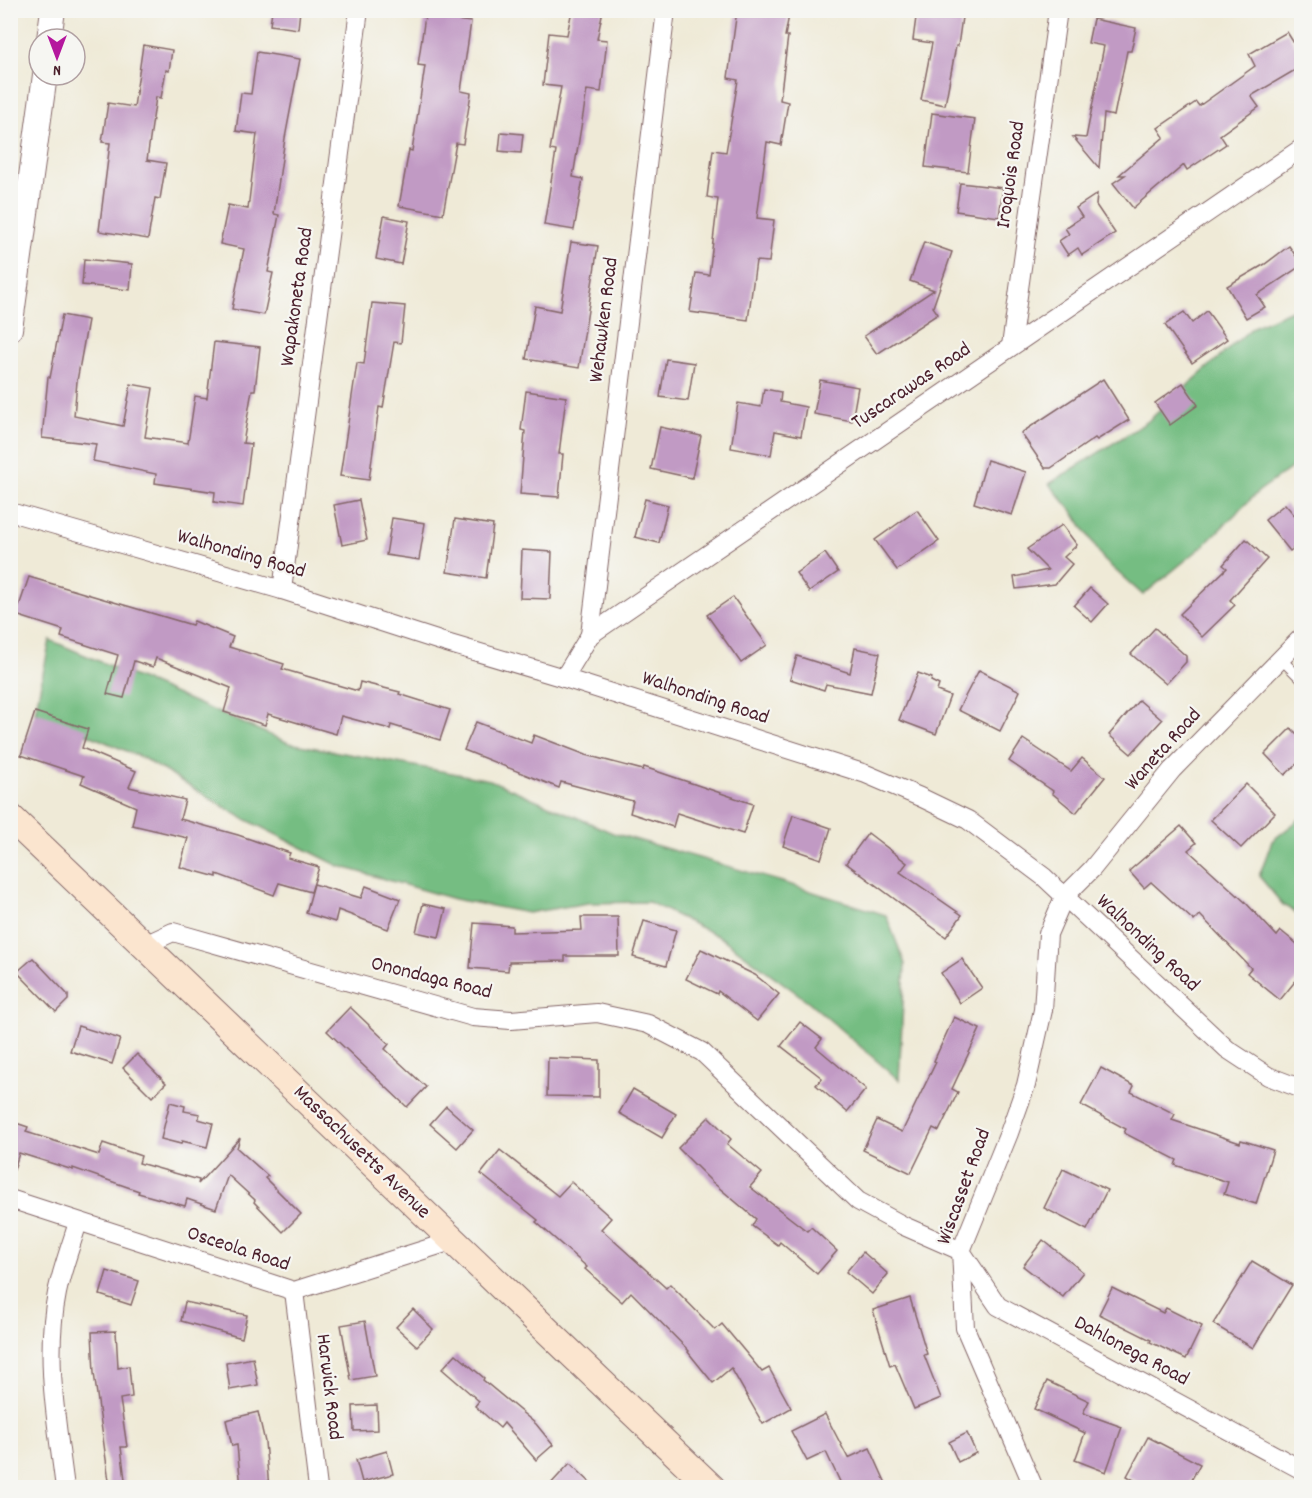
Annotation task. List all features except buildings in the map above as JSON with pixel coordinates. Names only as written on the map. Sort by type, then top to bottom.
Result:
[{"type":"main road","name":"Massachusetts Avenue","points":[[10,817],[712,1488]]},
{"type":"street","points":[[51,27],[53,10]]},
{"type":"street","name":"Wapakoneta Road","points":[[282,590],[359,10]]},
{"type":"street","name":"Wehawken Road","points":[[590,635],[666,10]]},
{"type":"street","name":"Iroquois Road","points":[[1011,346],[1058,10]]},
{"type":"street","points":[[10,329],[43,87]]},
{"type":"street","name":"Tuscarawas Road","points":[[564,678],[590,635],[1302,148]]},
{"type":"street","name":"Walhonding Road","points":[[10,512],[282,590],[564,678],[866,774],[920,797],[968,820],[1044,877],[1227,1049],[1268,1076],[1302,1089]]},
{"type":"street","name":"Waneta Road","points":[[1064,897],[1092,868],[1172,770],[1302,637]]},
{"type":"street","name":"Wiscasset Road","points":[[1034,1488],[965,1328],[961,1251],[1026,1085],[1042,1010],[1048,934],[1064,897]]},
{"type":"street","name":"Onondaga Road","points":[[145,945],[173,932],[473,1017],[510,1020],[597,1013],[648,1024],[702,1052],[858,1201],[904,1226],[961,1251]]},
{"type":"street","name":"Osceola Road","points":[[10,1199],[294,1291],[452,1241]]},
{"type":"street","points":[[65,1488],[51,1368],[52,1331],[57,1292],[78,1222]]},
{"type":"street","name":"Dahlonega Road","points":[[961,1251],[998,1306],[1302,1470]]},
{"type":"street","name":"Harwick Road","points":[[294,1291],[318,1488]]},
{"type":"lane","points":[[1281,659],[1302,680]]},
{"type":"green space","points":[[1301,306],[1301,461],[1259,491],[1203,546],[1143,595],[1104,560],[1073,512],[1049,484],[1147,422],[1253,327]]},
{"type":"green space","points":[[50,640],[289,743],[490,780],[613,833],[886,915],[905,964],[899,1080],[809,1002],[720,937],[649,902],[588,903],[528,913],[454,899],[339,866],[241,817],[143,758],[35,712]]},
{"type":"green space","points":[[1301,818],[1301,916],[1283,905],[1259,876],[1272,841]]}]
